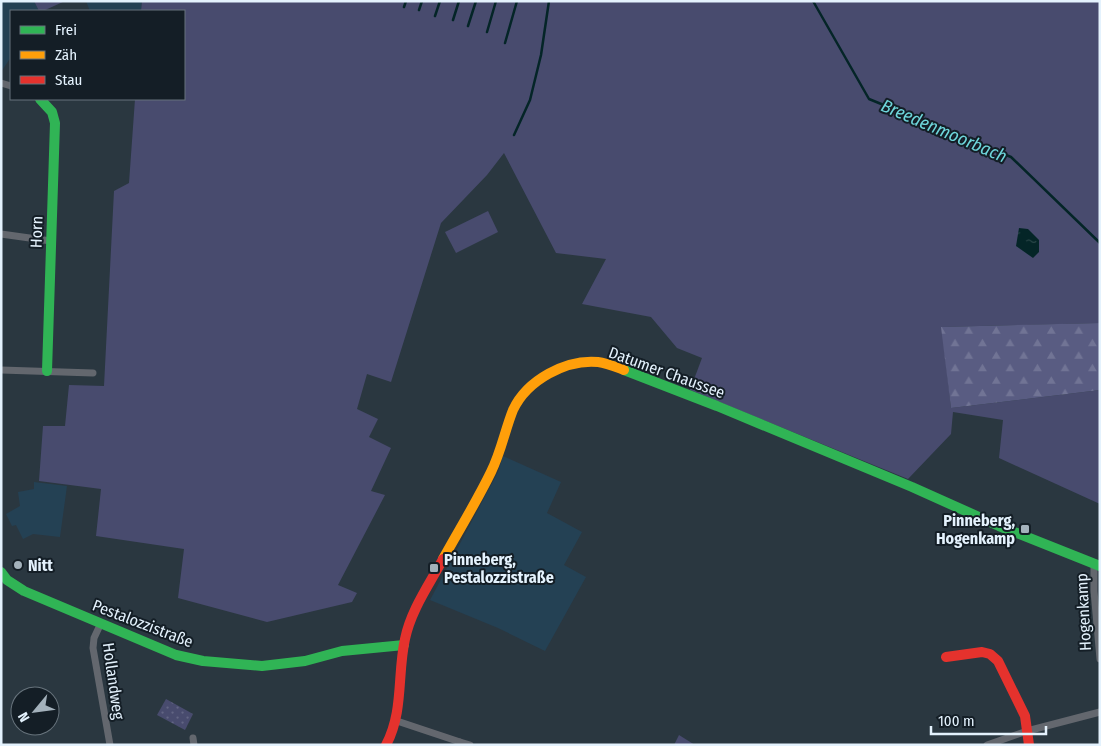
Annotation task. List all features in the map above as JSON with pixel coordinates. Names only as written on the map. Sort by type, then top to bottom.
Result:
[{"type":"street","name":"Horn","points":[[41,100],[52,112],[55,123],[47,371]]},
{"type":"street","points":[[1,234],[51,241]]},
{"type":"street","name":"Datumer Chaussee","points":[[386,745],[391,738],[397,721],[404,645],[409,622],[492,470],[514,409],[523,395],[535,383],[548,374],[581,362],[599,362],[617,367],[717,406],[903,483],[999,526],[1097,565]]},
{"type":"street","points":[[1,370],[93,373]]},
{"type":"street","name":"Hogenkamp","points":[[1097,565],[1094,591],[1100,659]]},
{"type":"street","name":"Pestalozzistraße","points":[[1,572],[7,580],[24,591],[176,655],[203,661],[262,666],[305,661],[342,651],[404,645]]},
{"type":"street","name":"Hollandweg","points":[[101,623],[94,638],[93,648],[110,745]]},
{"type":"street","points":[[946,657],[963,656],[976,651],[992,654],[998,661],[1025,716],[1029,745]]},
{"type":"street","points":[[987,745],[1027,731],[1100,712]]},
{"type":"street","points":[[397,721],[459,743],[470,745]]},
{"type":"shaded area","points":[[1,1],[34,1],[38,10],[10,10],[10,58],[1,72]]},
{"type":"shaded area","points":[[34,1],[65,1],[45,10],[38,10]]},
{"type":"shaded area","points":[[86,1],[142,1],[141,10],[90,10]]},
{"type":"shaded area","points":[[142,1],[1100,1],[1100,323],[942,327],[951,408],[1100,390],[1100,504],[999,458],[1003,420],[953,412],[951,434],[908,479],[690,390],[702,358],[677,348],[651,317],[582,304],[606,259],[556,253],[504,153],[487,175],[441,223],[391,382],[367,374],[357,409],[378,419],[369,437],[391,448],[371,491],[385,495],[338,585],[357,593],[352,602],[267,622],[178,598],[184,549],[96,536],[101,489],[39,481],[43,426],[65,426],[69,385],[104,386],[114,191],[129,183],[135,100],[185,100],[185,10],[141,10]]},
{"type":"shaded area","points":[[488,211],[498,232],[456,253],[445,232]]},
{"type":"shaded area","points":[[503,456],[561,482],[547,513],[582,532],[564,565],[586,577],[545,651],[498,628],[430,600],[498,472]]},
{"type":"shaded area","points":[[34,482],[67,486],[60,537],[33,534],[23,539],[16,525],[12,526],[6,514],[20,506],[18,492],[34,489]]},
{"type":"shaded area","points":[[166,699],[193,714],[185,730],[157,715]]},
{"type":"shaded area","points":[[679,735],[695,745],[674,745]]},
{"type":"green space","points":[[1100,323],[1100,390],[951,408],[941,327]]},
{"type":"water","points":[[1019,228],[1028,229],[1039,240],[1039,252],[1033,258],[1016,246]]},
{"type":"waterway","points":[[404,7],[406,1]]},
{"type":"waterway","points":[[419,10],[422,1]]},
{"type":"waterway","points":[[435,16],[440,1]]},
{"type":"waterway","points":[[453,20],[459,1]]},
{"type":"waterway","points":[[468,26],[476,1]]},
{"type":"waterway","points":[[487,32],[496,1]]},
{"type":"waterway","points":[[505,43],[517,1]]},
{"type":"waterway","points":[[514,135],[530,100],[541,55],[549,1]]},
{"type":"waterway","name":"Breedenmoorbach","points":[[813,1],[869,99],[1011,157],[1100,243]]},
{"type":"traffic: fast","points":[[41,100],[52,112],[55,123],[47,371]]},
{"type":"traffic: fast","points":[[624,370],[717,406],[912,487],[999,526],[1100,566]]},
{"type":"traffic: fast","points":[[1,572],[7,580],[24,591],[176,655],[203,661],[262,666],[305,661],[342,651],[404,645]]},
{"type":"traffic: slow","points":[[443,559],[486,483],[498,457],[513,410],[519,399],[528,389],[549,374],[573,364],[598,362],[624,370]]},
{"type":"traffic: jam","points":[[386,745],[392,732],[398,706],[403,652],[408,628],[421,598],[443,559]]},
{"type":"traffic: jam","points":[[946,657],[982,652],[990,654],[998,661],[1025,716],[1029,745]]},
{"type":"place","name":"Pinneberg, Hogenkamp","points":[[1025,529]]},
{"type":"place","name":"Nitt","points":[[18,565]]},
{"type":"place","name":"Pinneberg, Pestalozzistraße","points":[[434,568]]}]
